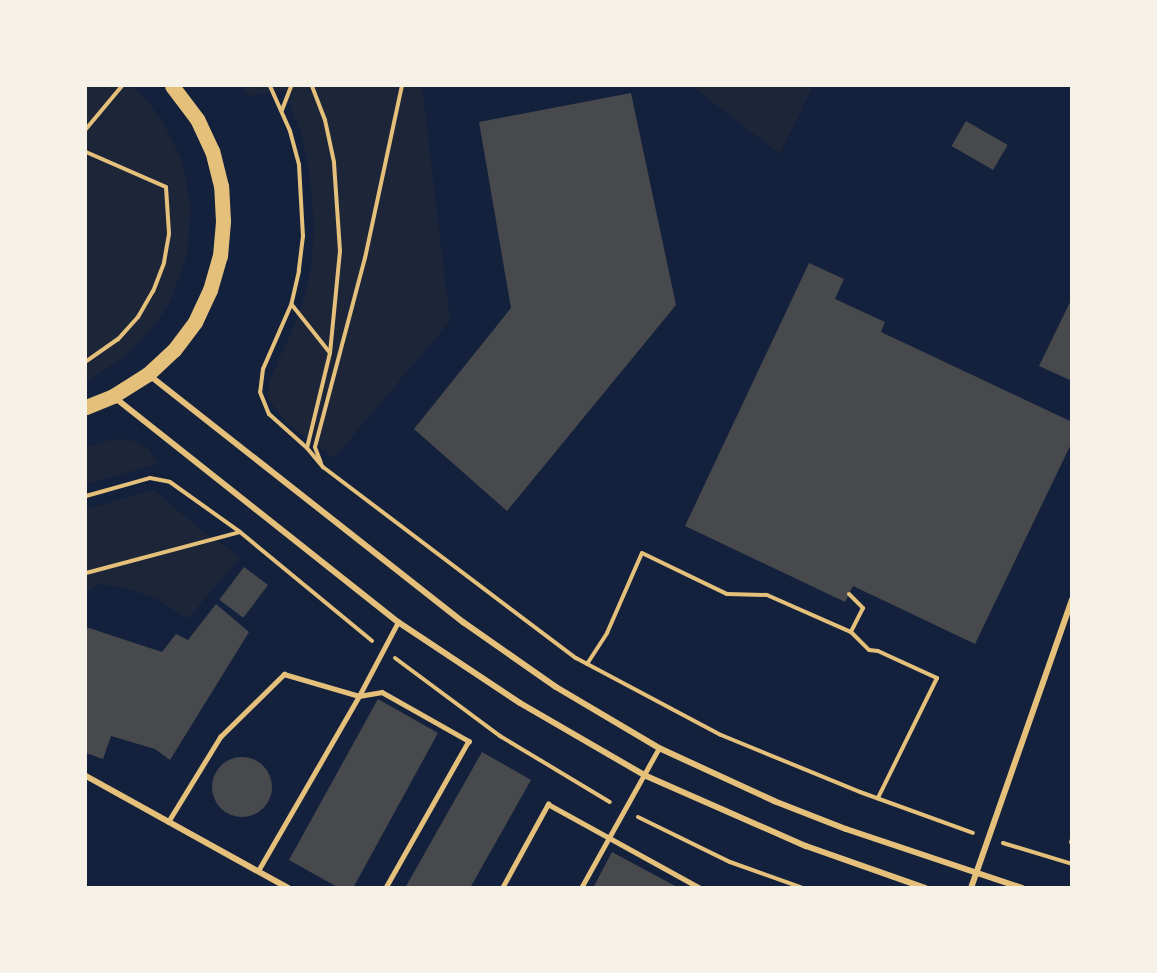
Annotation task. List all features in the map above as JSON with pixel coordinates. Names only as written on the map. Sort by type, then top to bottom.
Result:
[{"type":"main road","points":[[86,407],[113,396],[148,374],[174,350],[200,311],[210,290],[220,256],[224,221],[221,186],[212,151],[197,119],[172,86]]},
{"type":"street","points":[[148,374],[464,622],[556,687],[659,748],[774,801],[1022,888]]},
{"type":"street","points":[[113,396],[398,622],[520,703],[644,775],[806,846],[925,888]]},
{"type":"street","points":[[971,888],[1071,599]]},
{"type":"street","points":[[86,776],[288,888]]},
{"type":"lane","points":[[258,871],[359,696],[398,622]]},
{"type":"lane","points":[[168,822],[220,737],[284,674],[359,696],[382,692],[469,741],[386,888]]},
{"type":"lane","points":[[581,888],[659,748]]},
{"type":"lane","points":[[502,888],[548,804],[700,888]]},
{"type":"path","points":[[86,129],[122,86]]},
{"type":"path","points":[[270,86],[282,111],[299,165],[303,201],[303,236],[300,271],[291,305],[263,369],[260,392],[269,414],[307,448],[322,467],[539,632],[587,664],[721,735],[878,798],[989,838],[1071,864]]},
{"type":"path","points":[[282,111],[291,86]]},
{"type":"path","points":[[307,448],[330,353],[340,251],[339,199],[325,120],[312,86]]},
{"type":"path","points":[[322,467],[315,447],[364,258],[402,86]]},
{"type":"path","points":[[86,152],[166,186],[169,224],[164,263],[153,291],[138,317],[118,339],[86,361]]},
{"type":"path","points":[[291,305],[330,353]]},
{"type":"path","points":[[86,496],[150,478],[170,482],[240,532],[382,649],[500,736],[624,810],[730,862],[803,888]]},
{"type":"path","points":[[86,573],[240,532]]},
{"type":"path","points":[[587,664],[607,633],[642,553],[727,594],[767,595],[851,632],[869,650],[878,651],[937,678],[878,798]]},
{"type":"path","points":[[849,594],[863,608],[851,632]]},
{"type":"shaded area","points":[[86,86],[132,86],[146,100],[161,119],[182,161],[191,208],[187,255],[171,300],[158,321],[126,356],[86,381]]},
{"type":"shaded area","points":[[242,86],[422,86],[450,321],[334,458],[289,425],[268,399],[269,382],[300,312],[311,269],[314,223],[309,170],[301,132],[284,90],[249,96]]},
{"type":"shaded area","points":[[692,86],[813,86],[780,154]]},
{"type":"shaded area","points":[[114,439],[131,440],[148,448],[158,464],[86,484],[86,447]]},
{"type":"shaded area","points":[[154,490],[201,530],[241,557],[187,619],[157,599],[125,588],[100,584],[86,592],[86,509]]},
{"type":"building","points":[[631,93],[676,305],[507,511],[414,429],[511,308],[479,122]]},
{"type":"building","points":[[966,121],[1008,145],[993,170],[952,146]]},
{"type":"building","points":[[809,263],[844,279],[835,299],[885,322],[881,332],[1072,422],[1072,442],[975,644],[853,586],[845,602],[685,526]]},
{"type":"building","points":[[1072,298],[1072,381],[1039,366]]},
{"type":"building","points":[[244,567],[268,585],[243,618],[219,600]]},
{"type":"building","points":[[216,604],[249,632],[170,760],[155,749],[111,736],[103,759],[86,753],[86,627],[162,652],[176,634],[188,640]]},
{"type":"building","points":[[378,699],[438,733],[353,888],[339,888],[289,860]]},
{"type":"building","points":[[482,752],[531,780],[470,888],[405,888]]},
{"type":"building","points":[[236,757],[248,757],[264,765],[270,775],[272,787],[270,799],[264,809],[248,817],[236,817],[220,809],[212,793],[212,781],[220,765]]},
{"type":"building","points":[[612,852],[679,888],[593,888]]}]
